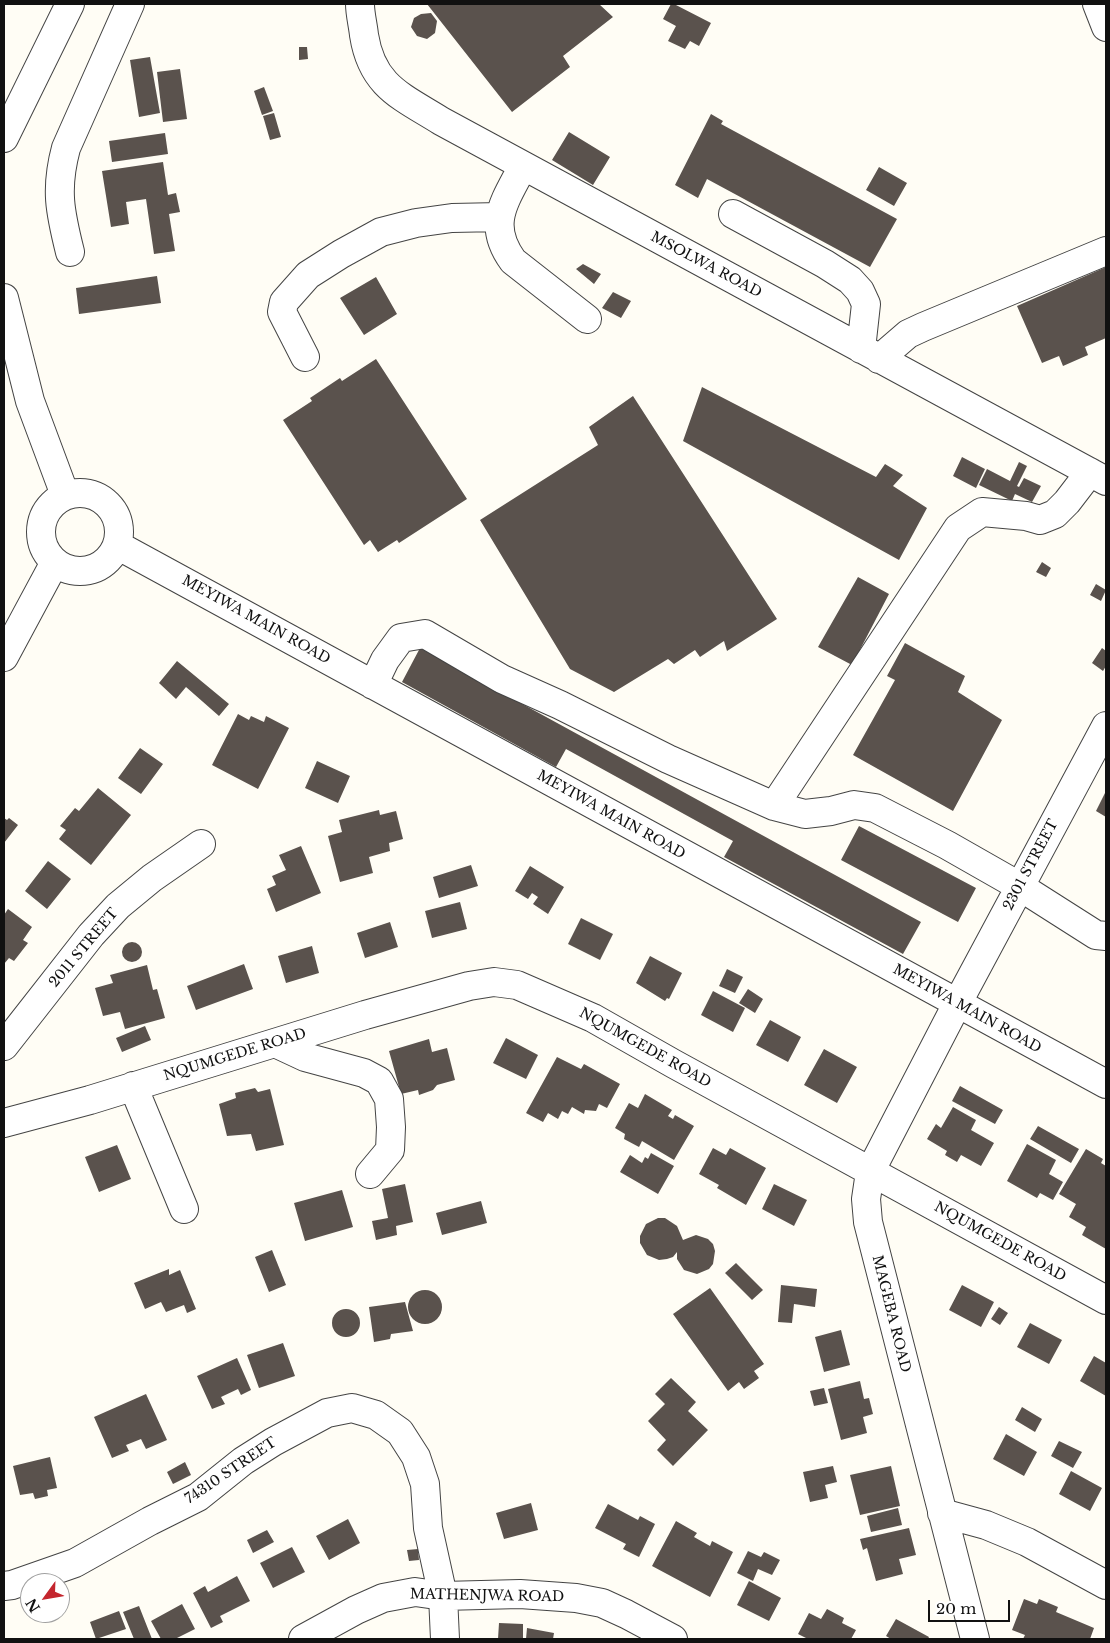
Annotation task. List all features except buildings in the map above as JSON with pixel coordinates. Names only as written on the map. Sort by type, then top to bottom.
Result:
[{"type":"street","points":[[4,138],[70,4]]},
{"type":"street","points":[[70,252],[61,216],[58,192],[60,170],[66,148],[130,4]]},
{"type":"street","name":"MSOLWA ROAD","points":[[360,4],[365,42],[371,63],[386,84],[441,121],[1098,477]]},
{"type":"street","points":[[1097,4],[1106,27]]},
{"type":"street","points":[[523,166],[506,200],[500,217],[499,233],[504,248],[512,261],[587,319]]},
{"type":"street","points":[[733,214],[825,264],[855,285],[866,304],[870,354],[923,326],[1106,251]]},
{"type":"street","points":[[305,357],[282,312],[284,302],[308,276],[341,254],[381,232],[416,223],[452,218],[500,217]]},
{"type":"street","points":[[4,298],[30,401],[65,495]]},
{"type":"street","points":[[774,806],[958,528],[982,512],[1026,516],[1040,520],[1055,514],[1098,477]]},
{"type":"street","points":[[78,492],[102,499],[111,508],[117,519],[119,532],[117,545],[111,556],[91,570],[78,571],[66,568],[55,562],[46,552],[41,526],[45,513],[54,502],[65,495],[78,492]]},
{"type":"street","name":"MEYIWA MAIN ROAD","points":[[117,545],[1106,1084]]},
{"type":"street","points":[[4,657],[55,562]]},
{"type":"street","points":[[373,685],[385,660],[402,638],[425,634],[502,679],[560,705],[668,759],[774,806],[806,814],[831,811],[854,805],[875,808],[947,845],[1019,886],[1096,935],[1106,936]]},
{"type":"street","name":"2301 STREET","points":[[957,1004],[1106,726]]},
{"type":"street","name":"2011 STREET","points":[[4,1046],[91,935],[118,906],[152,878],[201,844]]},
{"type":"street","name":"NQUMGEDE ROAD","points":[[4,1123],[90,1100],[365,1015],[469,986],[494,982],[517,985],[593,1018],[870,1172],[1106,1300]]},
{"type":"street","name":"MAGEBA ROAD","points":[[957,1004],[870,1172],[866,1199],[868,1222],[975,1639]]},
{"type":"street","points":[[275,1043],[305,1057],[364,1073],[379,1081],[389,1099],[390,1150],[370,1174]]},
{"type":"street","points":[[134,1086],[184,1209]]},
{"type":"street","name":"74310 STREET","points":[[4,1586],[12,1585],[75,1563],[150,1521],[198,1497],[243,1461],[273,1442],[327,1413],[352,1408],[376,1415],[400,1432],[416,1457],[425,1484],[428,1528],[443,1596],[445,1639]]},
{"type":"street","points":[[942,1513],[986,1525],[1027,1542],[1106,1585]]},
{"type":"street","name":"MATHENJWA ROAD","points":[[303,1639],[356,1610],[383,1598],[415,1592],[443,1596],[520,1594],[576,1598],[602,1603],[673,1639]]}]
